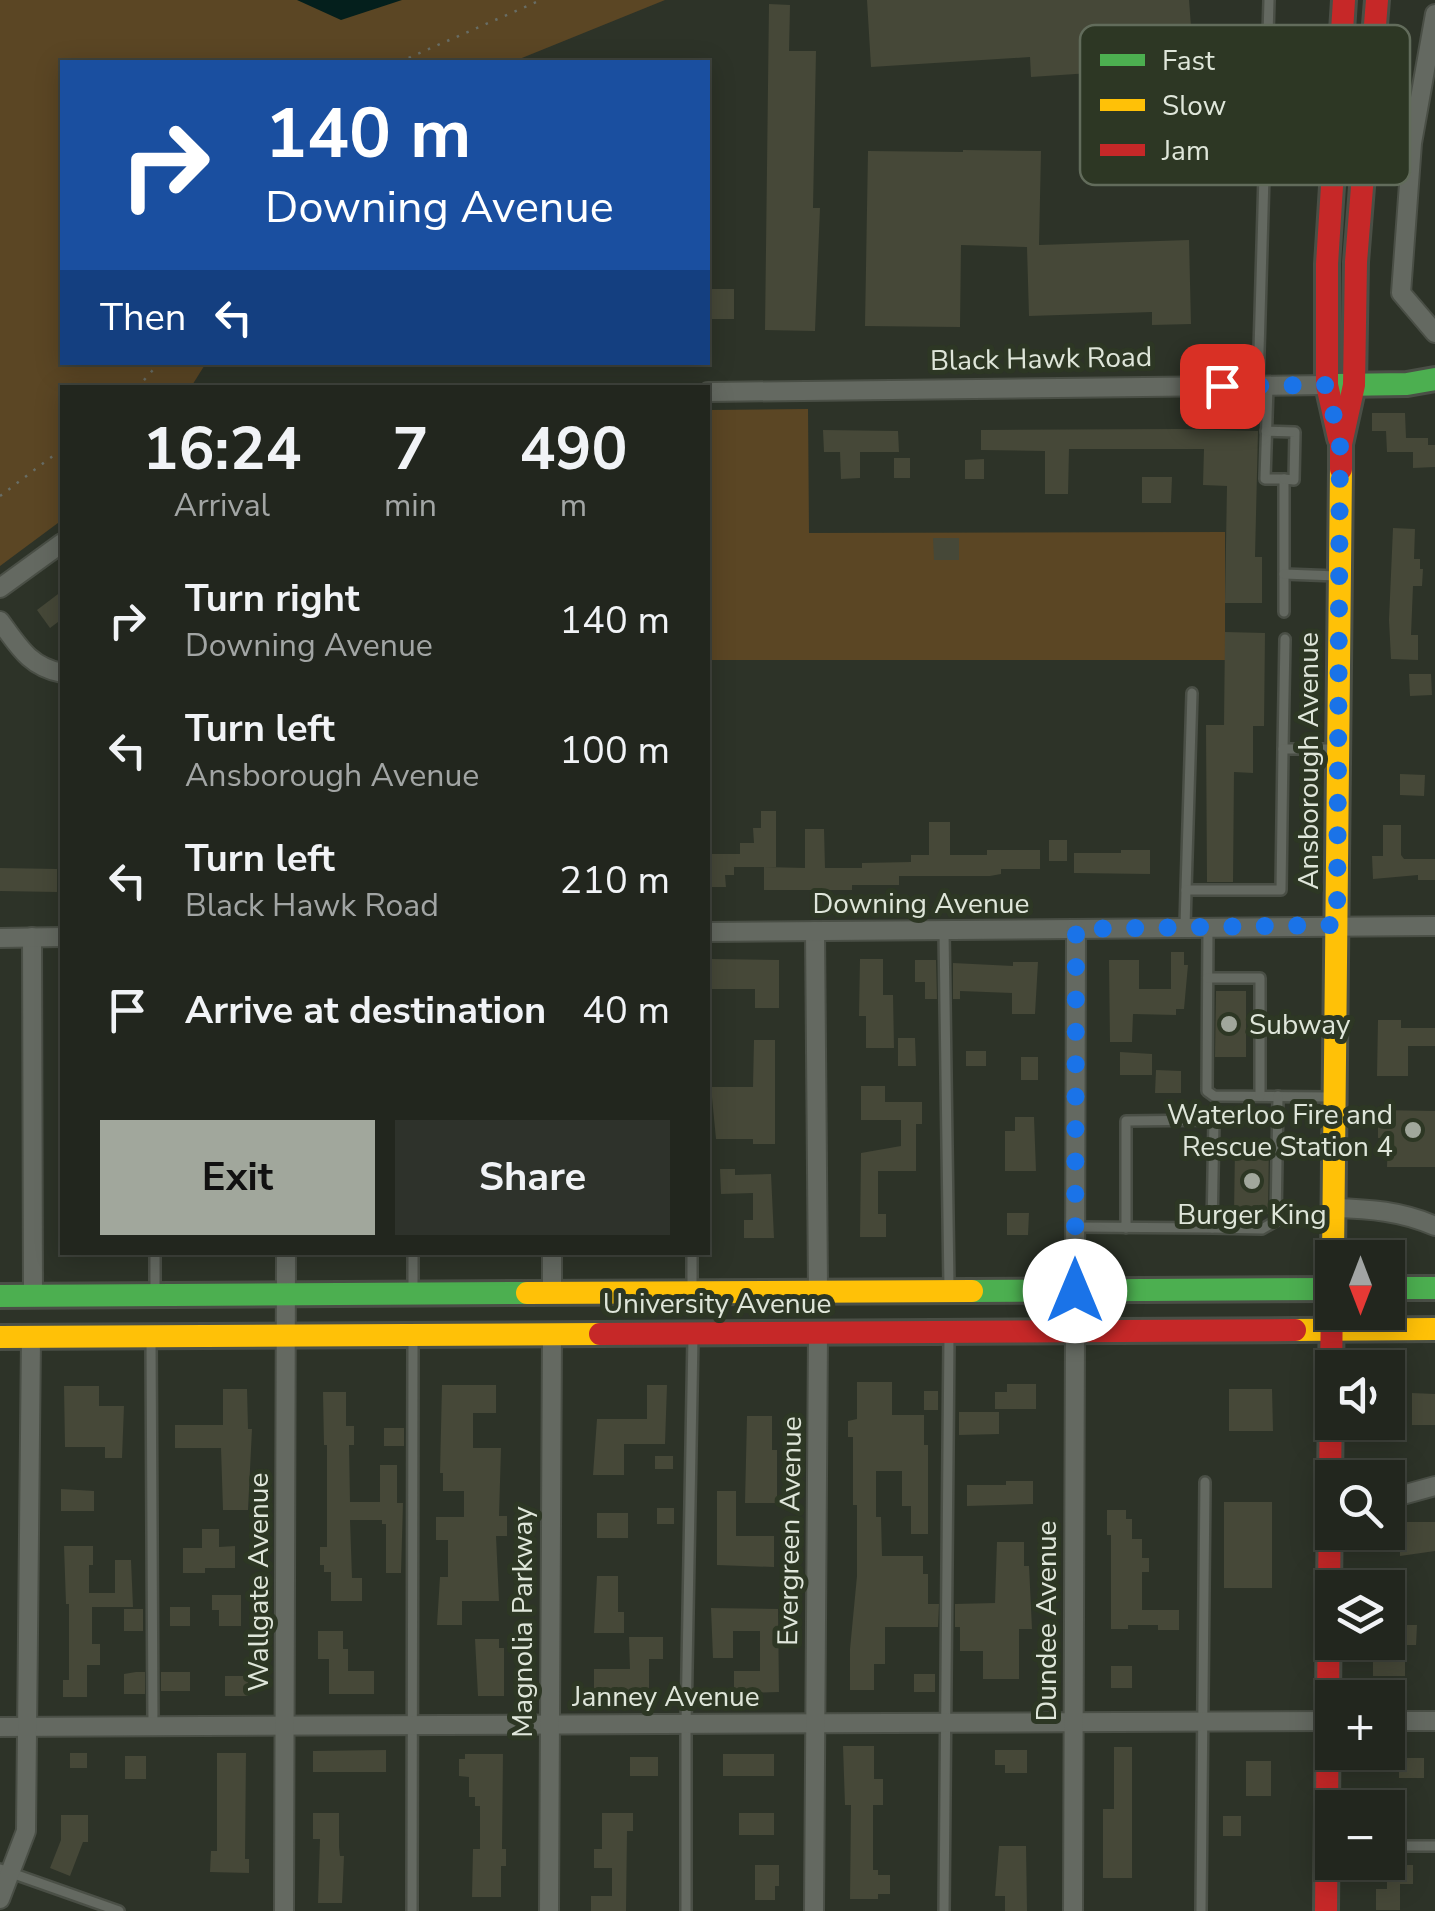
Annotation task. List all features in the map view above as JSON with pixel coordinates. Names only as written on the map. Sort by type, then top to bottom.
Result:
[{"type":"main road","name":"Ansborough Avenue","points":[[1342,25],[1344,0]]},
{"type":"main road","name":"Ansborough Avenue","points":[[1375,25],[1377,0]]},
{"type":"main road","name":"Ansborough Avenue","points":[[1332,185],[1327,264],[1327,385],[1340,444],[1333,1240]]},
{"type":"main road","name":"Ansborough Avenue","points":[[1340,444],[1354,385],[1356,262],[1362,185]]},
{"type":"main road","name":"Black Hawk Road","points":[[1327,385],[1407,384],[1435,379]]},
{"type":"main road","name":"University Avenue","points":[[0,1296],[286,1297],[1315,1286]]},
{"type":"main road","points":[[1405,1288],[1435,1288]]},
{"type":"main road","name":"University Avenue","points":[[1405,1329],[1435,1329]]},
{"type":"main road","name":"University Avenue","points":[[0,1337],[1332,1330]]},
{"type":"main road","points":[[1331,1460],[1332,1330]]},
{"type":"main road","points":[[1330,1680],[1331,1550]]},
{"type":"main road","points":[[1326,1911],[1327,1880]]},
{"type":"street","points":[[1410,169],[1435,14]]},
{"type":"street","points":[[1409,185],[1401,292],[1435,333]]},
{"type":"street","name":"Black Hawk Road","points":[[710,392],[1327,385]]},
{"type":"street","points":[[0,588],[60,544]]},
{"type":"street","points":[[0,622],[27,658],[43,669],[60,673]]},
{"type":"street","name":"Downing Avenue","points":[[710,932],[1435,926]]},
{"type":"street","points":[[1075,1291],[1076,929]]},
{"type":"street","points":[[814,931],[818,1290]]},
{"type":"street","points":[[32,937],[33,1296]]},
{"type":"street","points":[[0,938],[60,937]]},
{"type":"street","points":[[1334,1208],[1382,1210],[1435,1226]]},
{"type":"street","name":"Wallgate Avenue","points":[[284,1911],[286,1255]]},
{"type":"street","points":[[552,1255],[552,1294]]},
{"type":"street","name":"Dundee Avenue","points":[[1073,1911],[1075,1331]]},
{"type":"street","name":"Evergreen Avenue","points":[[814,1911],[818,1332]]},
{"type":"street","name":"Magnolia Parkway","points":[[549,1911],[552,1334]]},
{"type":"street","points":[[0,1899],[5,1871],[26,1831],[31,1337]]},
{"type":"street","points":[[1405,1494],[1435,1486]]},
{"type":"street","points":[[1405,1721],[1435,1720]]},
{"type":"street","name":"Janney Avenue","points":[[0,1727],[1315,1721]]},
{"type":"lane","points":[[1269,0],[1269,25]]},
{"type":"lane","points":[[1266,185],[1265,478],[1294,480],[1295,432],[1266,431]]},
{"type":"lane","points":[[1284,480],[1284,612]]},
{"type":"lane","points":[[1284,574],[1340,576]]},
{"type":"lane","points":[[1186,890],[1281,890],[1285,638]]},
{"type":"lane","points":[[1185,927],[1192,693]]},
{"type":"lane","points":[[1283,750],[1338,750]]},
{"type":"lane","points":[[1208,927],[1207,1091],[1214,1096],[1335,1097]]},
{"type":"lane","points":[[944,930],[949,1291]]},
{"type":"lane","points":[[1208,978],[1260,978],[1260,1096]]},
{"type":"lane","points":[[1212,1228],[1214,1096]]},
{"type":"lane","points":[[1075,1227],[1262,1229],[1276,1221],[1278,1096]]},
{"type":"lane","points":[[1126,1228],[1126,1120],[1214,1120]]},
{"type":"lane","points":[[154,1296],[155,1255]]},
{"type":"lane","points":[[413,1255],[413,1296]]},
{"type":"lane","points":[[692,1255],[692,1292]]},
{"type":"lane","points":[[944,1911],[950,1332]]},
{"type":"lane","points":[[686,1911],[693,1333]]},
{"type":"lane","points":[[412,1911],[413,1335]]},
{"type":"lane","points":[[152,1336],[153,1726]]},
{"type":"lane","points":[[1201,1911],[1206,1482]]},
{"type":"lane","points":[[1405,1846],[1435,1846]]},
{"type":"lane","points":[[5,1871],[119,1911]]},
{"type":"path","points":[[404,60],[540,0]]},
{"type":"path","points":[[140,385],[157,365]]},
{"type":"path","points":[[0,496],[60,451]]},
{"type":"shaded area","points":[[0,0],[665,0],[517,60],[60,60],[60,365],[205,365],[192,385],[60,385],[60,521],[0,566]]},
{"type":"shaded area","points":[[808,409],[809,533],[1225,532],[1225,660],[710,660],[710,410]]},
{"type":"water","points":[[297,0],[402,0],[341,20]]},
{"type":"building","points":[[867,0],[1189,0],[1191,25],[1080,25],[1080,74],[1031,77],[1030,57],[871,67]]},
{"type":"building","points":[[769,4],[790,5],[789,51],[816,51],[813,208],[820,208],[815,331],[765,330]]},
{"type":"building","points":[[868,151],[1041,151],[1039,245],[1189,240],[1191,324],[1152,325],[1152,312],[1029,316],[1027,247],[961,245],[960,327],[865,326]]},
{"type":"building","points":[[710,289],[734,289],[734,319],[710,319]]},
{"type":"building","points":[[1372,413],[1405,413],[1406,438],[1428,438],[1428,445],[1435,445],[1435,467],[1413,468],[1413,452],[1387,452],[1386,431],[1372,431]]},
{"type":"building","points":[[823,430],[898,431],[899,452],[860,452],[860,478],[841,479],[840,452],[824,452]]},
{"type":"building","points":[[981,430],[1258,431],[1255,557],[1262,557],[1262,603],[1225,603],[1227,486],[1203,485],[1204,449],[1069,449],[1068,494],[1045,494],[1045,451],[981,450]]},
{"type":"building","points":[[894,458],[910,458],[910,478],[894,478]]},
{"type":"building","points":[[984,459],[984,479],[965,479],[965,460]]},
{"type":"building","points":[[1142,477],[1172,477],[1171,503],[1142,503]]},
{"type":"building","points":[[1393,528],[1415,529],[1414,559],[1420,559],[1423,569],[1422,586],[1413,586],[1411,635],[1418,635],[1418,660],[1391,659]]},
{"type":"building","points":[[933,538],[959,538],[959,560],[934,560]]},
{"type":"building","points":[[60,593],[60,620],[50,628],[37,610]]},
{"type":"building","points":[[1225,632],[1265,633],[1264,726],[1253,726],[1253,773],[1234,772],[1233,882],[1207,882],[1206,725],[1224,725]]},
{"type":"building","points":[[1409,674],[1431,674],[1432,695],[1410,696]]},
{"type":"building","points":[[1400,774],[1425,775],[1424,796],[1400,795]]},
{"type":"building","points":[[761,811],[776,811],[776,867],[734,867],[734,875],[725,875],[726,887],[710,887],[710,854],[740,854],[740,843],[754,843],[753,828],[761,828]]},
{"type":"building","points":[[929,822],[950,822],[950,855],[1040,850],[1040,869],[1001,869],[1001,874],[990,876],[899,876],[899,885],[852,885],[852,890],[764,890],[764,867],[805,868],[805,829],[824,829],[825,868],[862,868],[862,863],[911,862],[911,855],[929,855]]},
{"type":"building","points":[[1383,825],[1401,825],[1404,859],[1435,859],[1435,880],[1418,880],[1418,875],[1373,879],[1372,856],[1383,856]]},
{"type":"building","points":[[1049,840],[1067,840],[1067,861],[1049,861]]},
{"type":"building","points":[[1150,850],[1150,874],[1074,873],[1074,853]]},
{"type":"building","points":[[0,868],[57,869],[57,892],[0,891]]},
{"type":"building","points":[[1171,952],[1184,952],[1184,965],[1188,965],[1184,1009],[1176,1009],[1176,1015],[1133,1014],[1132,1042],[1110,1042],[1109,960],[1139,960],[1139,989],[1171,989]]},
{"type":"building","points":[[711,959],[779,960],[779,1008],[755,1008],[755,989],[711,989]]},
{"type":"building","points":[[860,959],[883,959],[883,995],[893,995],[894,1048],[866,1048],[866,1016],[859,1016]]},
{"type":"building","points":[[915,960],[936,960],[937,999],[925,999],[925,982],[915,982]]},
{"type":"building","points":[[1013,962],[1038,962],[1035,1014],[1012,1014],[1012,993],[960,991],[960,999],[953,999],[953,963],[1013,966]]},
{"type":"building","name":"Subway","points":[[1216,991],[1246,991],[1246,1057],[1215,1057]]},
{"type":"building","points":[[1378,1020],[1401,1020],[1401,1028],[1435,1028],[1435,1046],[1408,1046],[1408,1076],[1377,1076]]},
{"type":"building","points":[[898,1038],[915,1038],[916,1066],[898,1066]]},
{"type":"building","points":[[754,1040],[775,1040],[775,1144],[753,1144],[753,1139],[716,1139],[711,1087],[753,1087]]},
{"type":"building","points":[[966,1051],[986,1051],[986,1066],[966,1066]]},
{"type":"building","points":[[1120,1052],[1152,1054],[1152,1075],[1120,1075]]},
{"type":"building","points":[[1021,1057],[1038,1057],[1038,1080],[1021,1080]]},
{"type":"building","points":[[1156,1070],[1181,1071],[1181,1093],[1155,1093]]},
{"type":"building","points":[[861,1086],[885,1086],[885,1102],[922,1102],[922,1124],[916,1124],[916,1171],[878,1171],[878,1214],[886,1214],[886,1237],[860,1237],[861,1153],[901,1146],[901,1120],[861,1120]]},
{"type":"building","points":[[1378,1110],[1435,1111],[1435,1167],[1387,1167],[1388,1138],[1378,1138]]},
{"type":"building","points":[[1015,1117],[1034,1117],[1036,1171],[1005,1171],[1005,1131],[1015,1131]]},
{"type":"building","name":"Burger King","points":[[1250,1141],[1269,1141],[1268,1214],[1234,1213],[1235,1148],[1250,1149]]},
{"type":"building","points":[[720,1169],[735,1169],[735,1175],[771,1174],[774,1238],[744,1238],[744,1220],[753,1220],[753,1193],[721,1194]]},
{"type":"building","points":[[1007,1213],[1029,1213],[1028,1235],[1007,1235]]},
{"type":"building","points":[[857,1382],[892,1382],[892,1415],[924,1415],[928,1534],[911,1534],[911,1506],[902,1506],[902,1471],[876,1471],[876,1517],[881,1517],[882,1556],[923,1556],[923,1574],[928,1574],[928,1604],[939,1604],[938,1627],[885,1627],[885,1664],[874,1664],[874,1690],[850,1690],[857,1505],[853,1505],[853,1437],[848,1437],[848,1421],[857,1419]]},
{"type":"building","points":[[1007,1384],[1036,1384],[1036,1409],[995,1409],[995,1392],[1007,1392]]},
{"type":"building","points":[[442,1385],[496,1385],[496,1413],[473,1413],[473,1448],[501,1448],[499,1516],[507,1516],[507,1536],[496,1536],[499,1601],[462,1601],[462,1625],[437,1625],[440,1577],[448,1577],[448,1540],[436,1540],[436,1517],[464,1517],[464,1491],[443,1491],[440,1473]]},
{"type":"building","points":[[647,1385],[667,1385],[665,1444],[624,1444],[624,1475],[593,1475],[597,1419],[647,1419]]},
{"type":"building","points":[[64,1386],[99,1386],[99,1406],[124,1406],[122,1458],[105,1458],[105,1447],[65,1447]]},
{"type":"building","points":[[223,1389],[247,1389],[248,1429],[252,1429],[248,1510],[223,1510],[221,1448],[175,1448],[175,1425],[223,1425]]},
{"type":"building","points":[[1229,1389],[1272,1389],[1273,1431],[1229,1431]]},
{"type":"building","points":[[924,1391],[938,1391],[938,1410],[924,1410]]},
{"type":"building","points":[[323,1392],[346,1392],[346,1426],[354,1426],[354,1445],[349,1445],[350,1502],[380,1502],[380,1465],[397,1465],[397,1503],[403,1503],[401,1573],[386,1573],[386,1524],[382,1520],[350,1520],[352,1578],[362,1578],[362,1601],[331,1601],[331,1572],[324,1572],[324,1565],[320,1565],[320,1547],[327,1547]]},
{"type":"building","points":[[1412,1393],[1435,1394],[1435,1425],[1412,1425]]},
{"type":"building","points":[[959,1412],[999,1412],[999,1434],[959,1435]]},
{"type":"building","points":[[747,1416],[772,1416],[772,1450],[777,1450],[777,1503],[745,1503]]},
{"type":"building","points":[[384,1428],[404,1428],[404,1446],[384,1446]]},
{"type":"building","points":[[655,1456],[673,1456],[673,1469],[655,1469]]},
{"type":"building","points":[[1006,1481],[1033,1481],[1033,1504],[967,1506],[967,1485],[1006,1485]]},
{"type":"building","points":[[61,1489],[94,1491],[94,1511],[61,1511]]},
{"type":"building","points":[[717,1491],[736,1491],[736,1536],[774,1536],[774,1567],[717,1565]]},
{"type":"building","points":[[1224,1502],[1272,1502],[1272,1588],[1224,1588]]},
{"type":"building","points":[[657,1508],[674,1508],[674,1524],[657,1524]]},
{"type":"building","points":[[1107,1510],[1126,1510],[1126,1519],[1132,1519],[1132,1539],[1142,1539],[1142,1558],[1149,1558],[1149,1572],[1142,1572],[1142,1610],[1179,1610],[1179,1630],[1158,1630],[1158,1625],[1111,1629],[1111,1535],[1107,1535]]},
{"type":"building","points":[[597,1513],[628,1513],[628,1538],[597,1538]]},
{"type":"building","points":[[1405,1522],[1435,1522],[1435,1551],[1400,1556],[1400,1550],[1405,1550]]},
{"type":"building","points":[[202,1529],[219,1529],[219,1547],[235,1546],[235,1568],[183,1573],[183,1548],[202,1548]]},
{"type":"building","points":[[997,1542],[1024,1542],[1024,1566],[1029,1566],[1032,1629],[1019,1629],[1019,1679],[983,1679],[983,1651],[960,1651],[960,1627],[955,1627],[955,1604],[995,1603]]},
{"type":"building","points":[[64,1546],[93,1546],[89,1593],[115,1593],[115,1560],[131,1560],[133,1607],[92,1607],[92,1644],[100,1644],[100,1665],[87,1665],[87,1697],[63,1697],[63,1680],[69,1680]]},
{"type":"building","points":[[597,1576],[618,1576],[618,1612],[624,1612],[624,1633],[594,1633]]},
{"type":"building","points":[[212,1595],[241,1595],[241,1626],[219,1626],[219,1610],[212,1610]]},
{"type":"building","points":[[170,1607],[190,1607],[190,1626],[170,1626]]},
{"type":"building","points":[[711,1608],[778,1609],[779,1692],[734,1693],[734,1671],[760,1671],[760,1631],[733,1631],[733,1658],[713,1658]]},
{"type":"building","points":[[124,1609],[143,1609],[143,1631],[124,1631]]},
{"type":"building","points":[[1405,1625],[1417,1625],[1416,1645],[1405,1645]]},
{"type":"building","points":[[318,1631],[343,1631],[348,1671],[374,1671],[374,1694],[329,1694],[329,1659],[318,1659]]},
{"type":"building","points":[[629,1637],[663,1637],[663,1659],[649,1659],[649,1691],[594,1691],[594,1669],[630,1669]]},
{"type":"building","points":[[475,1639],[499,1639],[499,1648],[504,1648],[504,1696],[478,1696]]},
{"type":"building","points":[[1373,1660],[1405,1660],[1405,1676],[1373,1676]]},
{"type":"building","points":[[1111,1666],[1132,1666],[1132,1688],[1111,1688]]},
{"type":"building","points":[[145,1672],[145,1694],[124,1694],[124,1674]]},
{"type":"building","points":[[161,1672],[190,1672],[190,1691],[161,1691]]},
{"type":"building","points":[[914,1674],[935,1674],[935,1692],[914,1692]]},
{"type":"building","points":[[225,1676],[248,1676],[248,1696],[225,1696]]},
{"type":"building","points":[[843,1746],[874,1746],[874,1779],[883,1779],[883,1805],[873,1805],[873,1870],[878,1870],[878,1875],[890,1875],[890,1894],[878,1894],[878,1899],[850,1899],[851,1805],[845,1805]]},
{"type":"building","points":[[1114,1747],[1132,1747],[1132,1878],[1103,1878],[1103,1809],[1114,1809]]},
{"type":"building","points":[[386,1750],[386,1772],[313,1772],[313,1751]]},
{"type":"building","points":[[995,1750],[1027,1750],[1027,1773],[1005,1773],[1005,1765],[995,1765]]},
{"type":"building","points":[[70,1753],[87,1753],[87,1768],[70,1768]]},
{"type":"building","points":[[217,1753],[246,1753],[245,1859],[249,1859],[249,1873],[210,1872],[211,1851],[217,1851]]},
{"type":"building","points":[[465,1754],[503,1754],[502,1849],[506,1849],[506,1866],[501,1866],[501,1897],[472,1897],[473,1849],[480,1849],[480,1806],[475,1806],[475,1797],[469,1797],[469,1777],[459,1776],[459,1759],[465,1759]]},
{"type":"building","points":[[723,1754],[774,1754],[774,1776],[723,1776]]},
{"type":"building","points":[[125,1756],[146,1756],[146,1779],[125,1779]]},
{"type":"building","points":[[630,1757],[658,1757],[658,1776],[630,1776]]},
{"type":"building","points":[[1405,1758],[1424,1758],[1424,1778],[1399,1778],[1399,1770],[1405,1770]]},
{"type":"building","points":[[1246,1761],[1271,1761],[1271,1796],[1246,1796]]},
{"type":"building","points":[[313,1813],[339,1813],[340,1856],[344,1856],[342,1903],[318,1903],[320,1839],[313,1839]]},
{"type":"building","points":[[602,1813],[633,1813],[633,1831],[627,1831],[626,1911],[591,1911],[591,1896],[612,1896],[612,1868],[594,1868],[594,1849],[602,1849]]},
{"type":"building","points":[[739,1813],[774,1813],[774,1835],[739,1835]]},
{"type":"building","points":[[61,1815],[88,1815],[88,1842],[83,1842],[70,1876],[50,1868],[61,1840]]},
{"type":"building","points":[[1223,1816],[1241,1816],[1241,1836],[1223,1836]]},
{"type":"building","points":[[999,1846],[1026,1846],[1027,1911],[1005,1911],[1005,1896],[995,1896]]},
{"type":"building","points":[[755,1865],[779,1865],[775,1900],[755,1900]]},
{"type":"building","points":[[1405,1865],[1413,1865],[1413,1884],[1400,1884],[1400,1910],[1376,1910],[1376,1889],[1387,1889],[1387,1880],[1405,1880]]},
{"type":"traffic: fast","points":[[1337,385],[1407,384],[1435,379]]},
{"type":"traffic: fast","points":[[1405,1288],[1435,1288]]},
{"type":"traffic: fast","points":[[972,1291],[1315,1289]]},
{"type":"traffic: fast","points":[[0,1296],[527,1293]]},
{"type":"traffic: slow","points":[[1333,1240],[1341,469]]},
{"type":"traffic: slow","points":[[527,1293],[972,1291]]},
{"type":"traffic: slow","points":[[1295,1330],[1435,1329]]},
{"type":"traffic: slow","points":[[0,1337],[600,1334]]},
{"type":"traffic: jam","points":[[1342,25],[1344,0]]},
{"type":"traffic: jam","points":[[1375,25],[1377,0]]},
{"type":"traffic: jam","points":[[1332,185],[1327,264],[1327,385],[1339,438]]},
{"type":"traffic: jam","points":[[1341,469],[1341,444],[1354,385],[1356,262],[1362,185]]},
{"type":"traffic: jam","points":[[600,1334],[1295,1330]]},
{"type":"traffic: jam","points":[[1326,1911],[1332,1330]]},
{"type":"place","name":"Subway","points":[[1229,1024]]},
{"type":"place","name":"Waterloo Fire and Rescue Station 4","points":[[1413,1130]]},
{"type":"place","name":"Burger King","points":[[1252,1181]]},
{"type":"route","points":[[1075,1291],[1076,929],[1337,925],[1340,444],[1327,385],[1222,386]]}]
